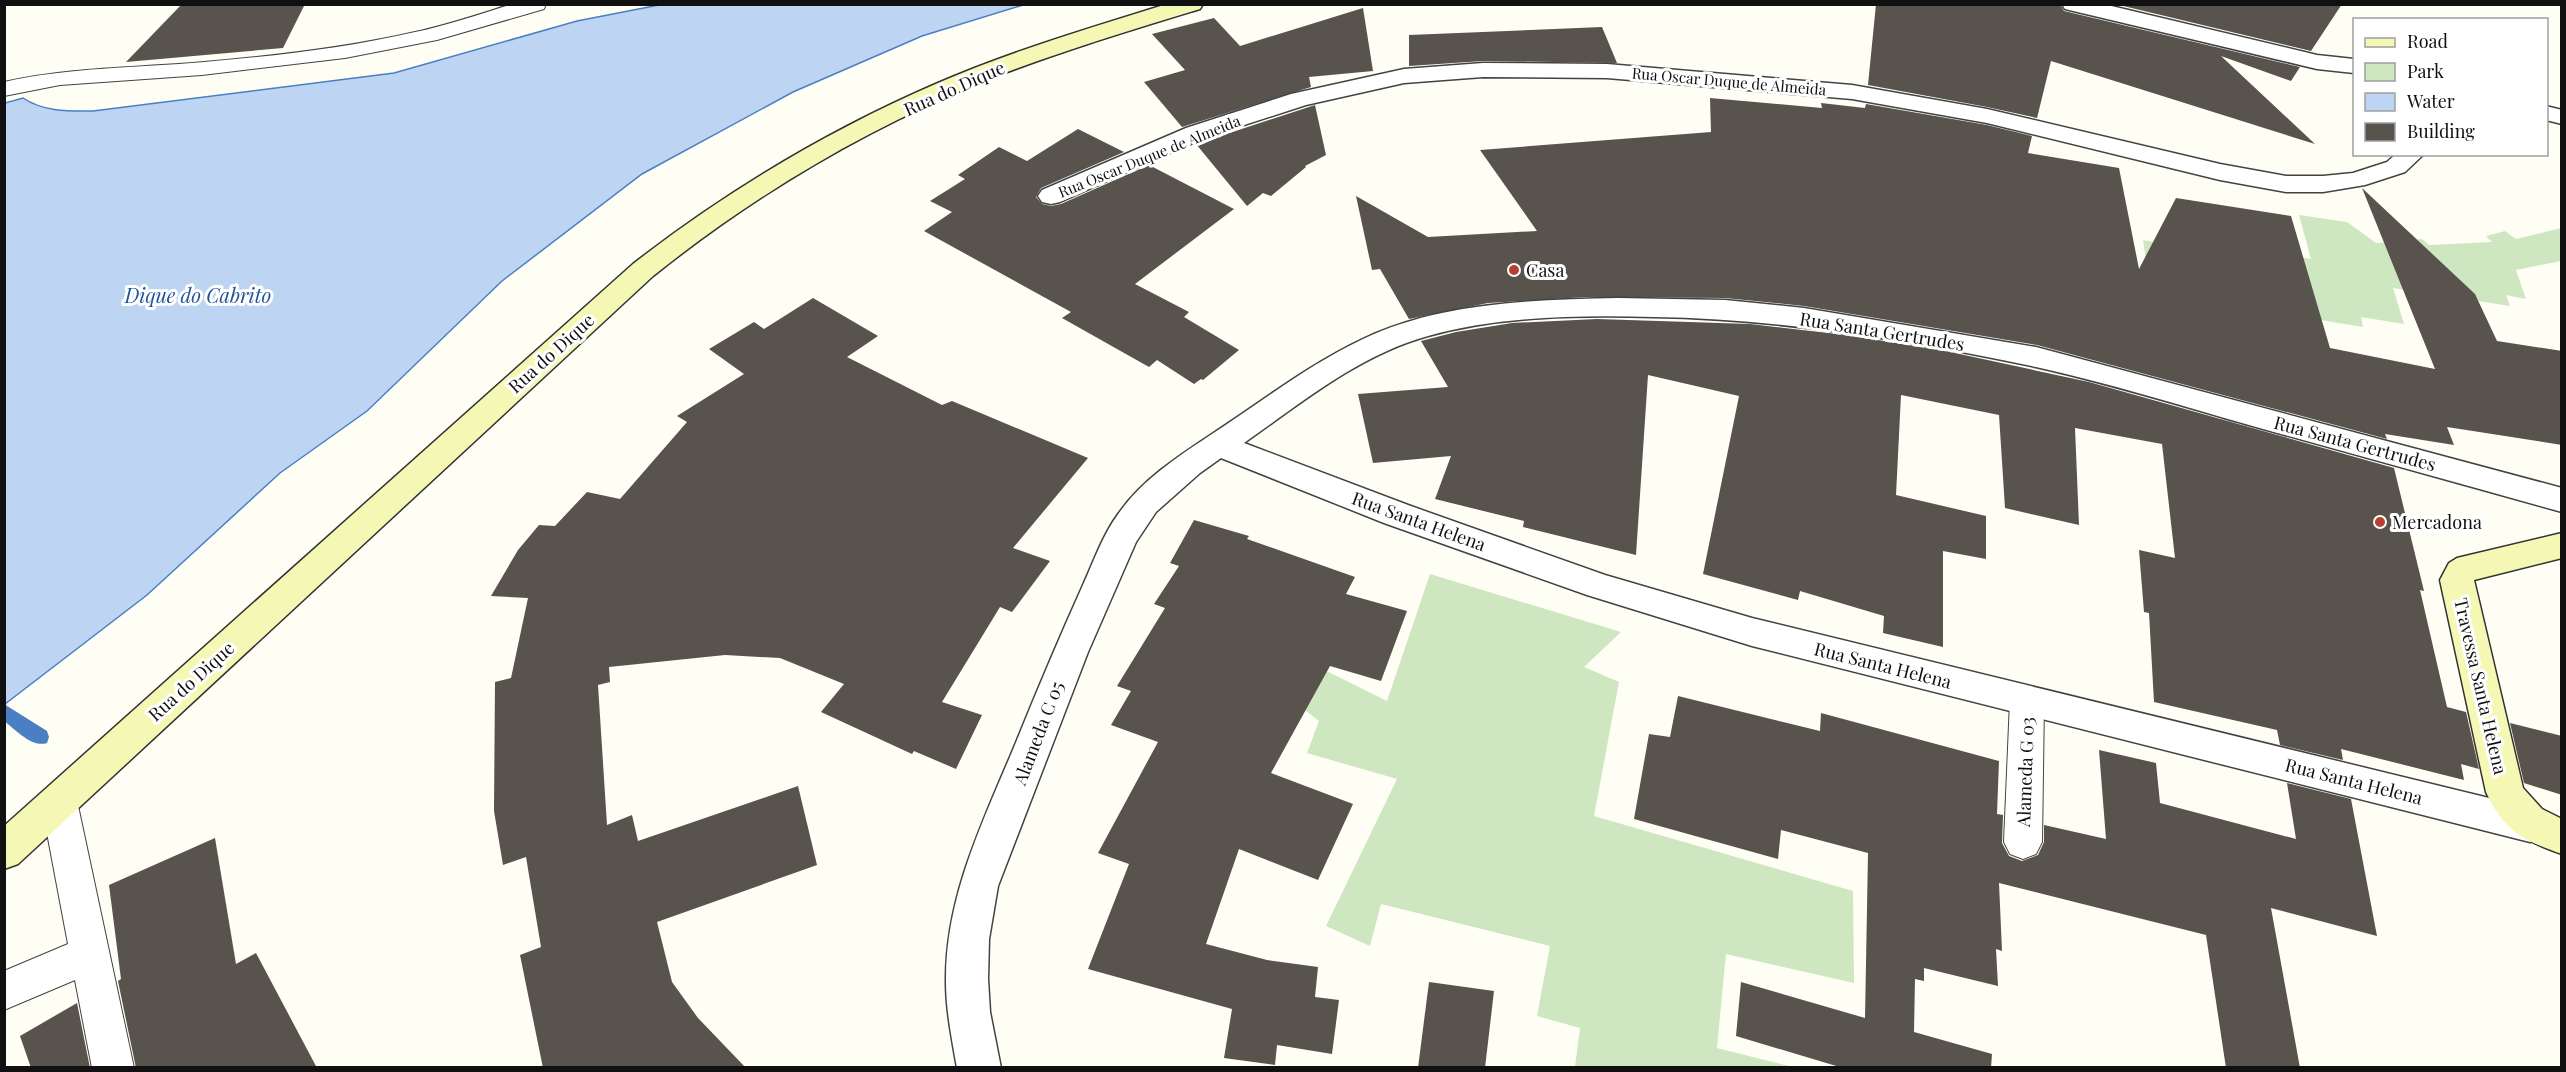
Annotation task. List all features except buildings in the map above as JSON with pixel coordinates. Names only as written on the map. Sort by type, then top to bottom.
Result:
[{"type":"street","name":"Rua do Dique","points":[[4,851],[643,270],[696,228],[838,142],[945,89],[1060,46],[1192,4]]},
{"type":"street","points":[[2073,4],[2317,62],[2353,74]]},
{"type":"street","points":[[2317,62],[2353,66]]},
{"type":"street","name":"Rua Oscar Duque de Almeida","points":[[1051,196],[1196,134],[1300,99],[1404,76],[1483,70],[1607,70],[1852,92],[1987,116],[2220,172],[2286,184],[2323,184],[2356,180],[2396,167],[2410,156]]},
{"type":"street","name":"Rua Santa Gertrudes","points":[[1218,446],[1316,378],[1374,345],[1422,328],[1476,316],[1543,309],[1618,307],[1725,309],[1816,319],[2036,357],[2562,500]]},
{"type":"street","name":"Rua Santa Helena","points":[[1218,446],[1396,514],[1599,586],[1752,632],[2546,831]]},
{"type":"street","name":"Alameda C 05","points":[[979,1068],[967,995],[966,953],[970,918],[978,886],[1070,652],[1119,542],[1130,522],[1145,504],[1189,465],[1218,446]]},
{"type":"street","name":"Travessa Santa Helena","points":[[2546,831],[2515,809],[2505,792],[2457,580],[2461,572],[2469,567],[2562,545]]},
{"type":"lane","points":[[14,86],[103,73],[228,66],[379,46],[437,33],[536,4]]},
{"type":"lane","name":"Alameda G 03","points":[[2024,842],[2027,701]]},
{"type":"lane","points":[[59,801],[113,1068]]},
{"type":"lane","points":[[4,991],[90,954]]},
{"type":"green space","points":[[2299,215],[2347,222],[2376,243],[2422,239],[2429,245],[2492,242],[2486,236],[2505,231],[2516,239],[2561,228],[2561,261],[2516,270],[2526,299],[2506,295],[2510,306],[2393,288],[2404,324],[2361,317],[2363,327],[2302,317],[2149,280],[2143,240],[2237,257],[2235,247],[2311,259]]},
{"type":"green space","points":[[1430,574],[1621,632],[1584,667],[1619,682],[1594,816],[1853,891],[1854,983],[1726,954],[1717,1048],[1793,1067],[1575,1067],[1580,1028],[1537,1016],[1550,946],[1381,904],[1370,946],[1326,926],[1397,779],[1307,753],[1319,721],[1251,668],[1270,643],[1387,701]]},
{"type":"water","name":"Dique do Cabrito","points":[[659,5],[1023,5],[922,36],[793,92],[642,174],[502,281],[367,411],[280,473],[147,595],[5,704],[5,103],[23,98],[48,108],[65,111],[93,111],[394,73],[577,21]]},
{"type":"waterway","points":[[4,711],[40,737]]},
{"type":"place","name":"Casa","points":[[1514,270]]},
{"type":"place","name":"Mercadona","points":[[2380,522]]}]
